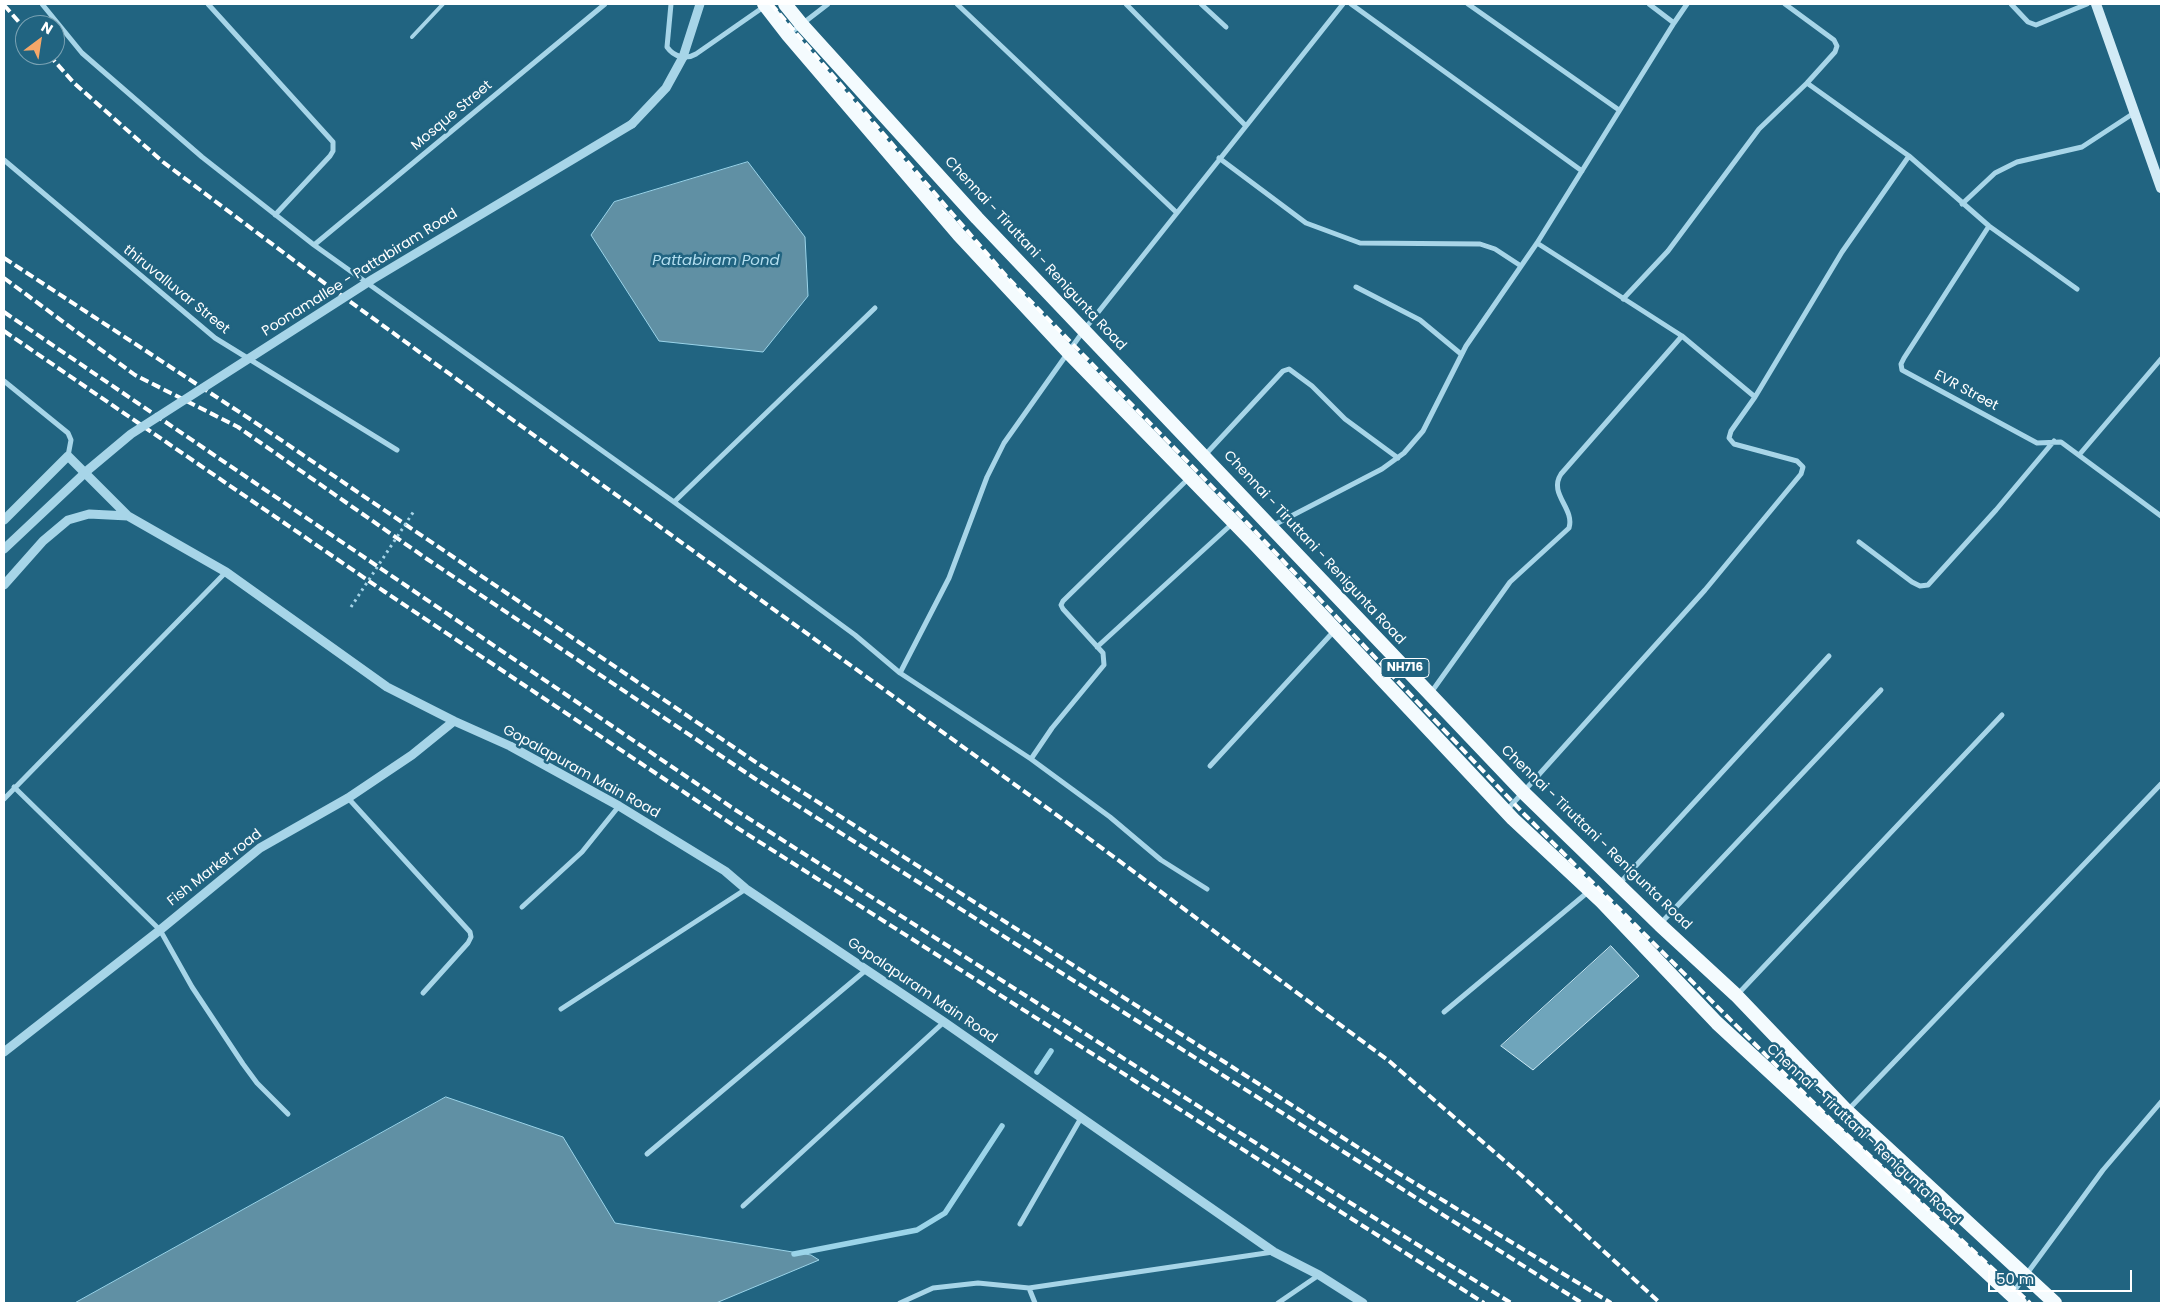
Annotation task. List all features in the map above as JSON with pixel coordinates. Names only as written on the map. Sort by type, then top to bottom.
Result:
[{"type":"highway","name":"Chennai - Tiruttani - Renigunta Road","points":[[766,4],[788,35],[959,235],[1068,352],[1234,522],[1506,812],[1590,890],[1718,1023],[1830,1129],[2016,1299]]},
{"type":"highway","name":"Chennai - Tiruttani - Renigunta Road","points":[[785,4],[977,218],[1524,793],[1660,925],[1736,995],[1847,1111],[2027,1275],[2055,1303]]},
{"type":"main road","points":[[2096,4],[2161,188]]},
{"type":"street","points":[[42,4],[82,53],[202,157],[314,245],[674,502],[855,635],[900,673],[1031,759],[1110,817],[1161,860],[1207,889]]},
{"type":"street","points":[[208,4],[334,142],[333,151],[330,156],[275,215]]},
{"type":"street","name":"Mosque Street","points":[[314,245],[605,4]]},
{"type":"street","points":[[671,4],[667,47],[677,56],[686,58],[696,54],[766,4]]},
{"type":"street","name":"Poonamallee - Pattabiram Road","points":[[4,549],[88,470],[131,434],[373,279],[632,124],[666,88],[683,57],[700,4]]},
{"type":"street","points":[[788,35],[828,4]]},
{"type":"street","points":[[957,4],[1176,212]]},
{"type":"street","points":[[1126,4],[1246,126]]},
{"type":"street","points":[[1201,4],[1226,27]]},
{"type":"street","points":[[900,673],[949,578],[987,478],[1004,443],[1084,330],[1219,158],[1344,4]]},
{"type":"street","points":[[1352,4],[1582,171]]},
{"type":"street","points":[[1468,4],[1619,110]]},
{"type":"street","points":[[1649,4],[1674,23]]},
{"type":"street","points":[[1272,526],[1382,469],[1398,458],[1423,431],[1461,354],[1537,243],[1687,4]]},
{"type":"street","points":[[1623,299],[1668,251],[1759,129],[1807,83],[1835,52],[1837,46],[1834,40],[1784,4]]},
{"type":"street","points":[[2011,4],[2028,22],[2036,25],[2087,4]]},
{"type":"street","points":[[1807,83],[1909,156],[1989,226],[2077,289]]},
{"type":"street","points":[[1962,204],[1994,173],[2017,162],[2082,147],[2134,113]]},
{"type":"street","points":[[1506,812],[1705,590],[1801,474],[1803,467],[1798,461],[1734,444],[1729,438],[1731,431],[1755,396],[1842,252],[1909,156]]},
{"type":"street","points":[[1219,158],[1306,223],[1360,244],[1480,244],[1495,249],[1521,266]]},
{"type":"street","name":"thiruvalluvar Street","points":[[4,160],[215,338],[398,450]]},
{"type":"street","name":"EVR Street","points":[[1989,226],[1904,358],[1901,367],[1908,373],[1968,403],[2037,443],[2061,442],[2161,516]]},
{"type":"street","points":[[1537,243],[1682,336],[1755,396]]},
{"type":"street","points":[[1356,287],[1420,320],[1461,354]]},
{"type":"street","points":[[674,502],[875,308]]},
{"type":"street","points":[[1430,694],[1510,582],[1569,528],[1570,517],[1557,489],[1556,482],[1561,474],[1682,336]]},
{"type":"street","points":[[2080,455],[2161,359]]},
{"type":"street","points":[[1204,455],[1283,371],[1289,369],[1312,386],[1345,419],[1398,458]]},
{"type":"street","points":[[4,381],[68,433],[71,440],[68,456],[4,520]]},
{"type":"street","points":[[1859,542],[1912,582],[1920,586],[1928,585],[2015,489],[2054,441]]},
{"type":"street","points":[[68,456],[128,516]]},
{"type":"street","points":[[1031,759],[1052,728],[1103,669],[1105,659],[1061,605],[1191,477]]},
{"type":"street","points":[[4,585],[43,541],[68,520],[89,514],[128,516]]},
{"type":"street","name":"Gopalapuram Main Road","points":[[128,516],[226,572],[387,688],[510,746],[619,806],[725,871],[746,890],[944,1022],[1274,1252],[1319,1275],[1363,1303]]},
{"type":"street","points":[[1097,647],[1234,522]]},
{"type":"street","points":[[4,799],[226,572]]},
{"type":"street","points":[[1210,766],[1335,630]]},
{"type":"street","points":[[1619,884],[1829,656]]},
{"type":"street","points":[[1660,925],[1881,690]]},
{"type":"street","points":[[1736,995],[2002,715]]},
{"type":"street","name":"Fish Market road","points":[[4,1052],[160,930],[260,848],[348,798],[412,756],[454,721]]},
{"type":"street","points":[[1847,1111],[2161,784]]},
{"type":"street","points":[[14,787],[160,930],[192,987],[243,1064],[257,1083],[288,1114]]},
{"type":"street","points":[[348,798],[470,932],[471,938],[468,943],[423,993]]},
{"type":"street","points":[[522,907],[582,852],[619,806]]},
{"type":"street","points":[[560,1009],[746,890]]},
{"type":"street","points":[[1444,1012],[1590,890]]},
{"type":"street","points":[[647,1154],[866,970]]},
{"type":"street","points":[[744,1206],[944,1022]]},
{"type":"street","points":[[2016,1299],[2027,1275],[2102,1170],[2161,1102]]},
{"type":"street","points":[[1020,1224],[1081,1118]]},
{"type":"street","points":[[900,1303],[933,1288],[978,1283],[1029,1288],[1274,1252]]},
{"type":"street","points":[[1278,1303],[1319,1275]]},
{"type":"street","points":[[1029,1288],[1035,1303]]},
{"type":"lane","points":[[412,37],[443,4]]},
{"type":"path","points":[[351,607],[414,511]]},
{"type":"water","name":"Pattabiram Pond","points":[[748,162],[805,237],[808,296],[763,352],[659,341],[591,235],[614,202]]},
{"type":"water","points":[[446,1097],[563,1137],[615,1223],[811,1255],[819,1260],[716,1303],[75,1303]]},
{"type":"building","points":[[1611,946],[1639,976],[1533,1070],[1501,1046]]},
{"type":"waterway","points":[[1037,1072],[1051,1051]]},
{"type":"waterway","points":[[794,1254],[917,1230],[945,1213],[1002,1126]]},
{"type":"railway","points":[[771,4],[1008,278],[1231,506],[1525,815],[1831,1120],[2030,1303]]},
{"type":"railway","points":[[4,5],[15,18]]},
{"type":"railway","points":[[58,65],[74,83],[163,162],[312,274],[1087,837],[1389,1061],[1521,1175],[1660,1303]]},
{"type":"railway","points":[[4,258],[250,419],[760,765],[1395,1171],[1611,1303]]},
{"type":"railway","points":[[4,278],[135,375],[238,427],[427,559],[754,778],[1582,1303]]},
{"type":"railway","points":[[4,312],[734,809],[1309,1177],[1511,1303]]},
{"type":"railway","points":[[4,331],[385,592],[736,827],[1484,1303]]}]
